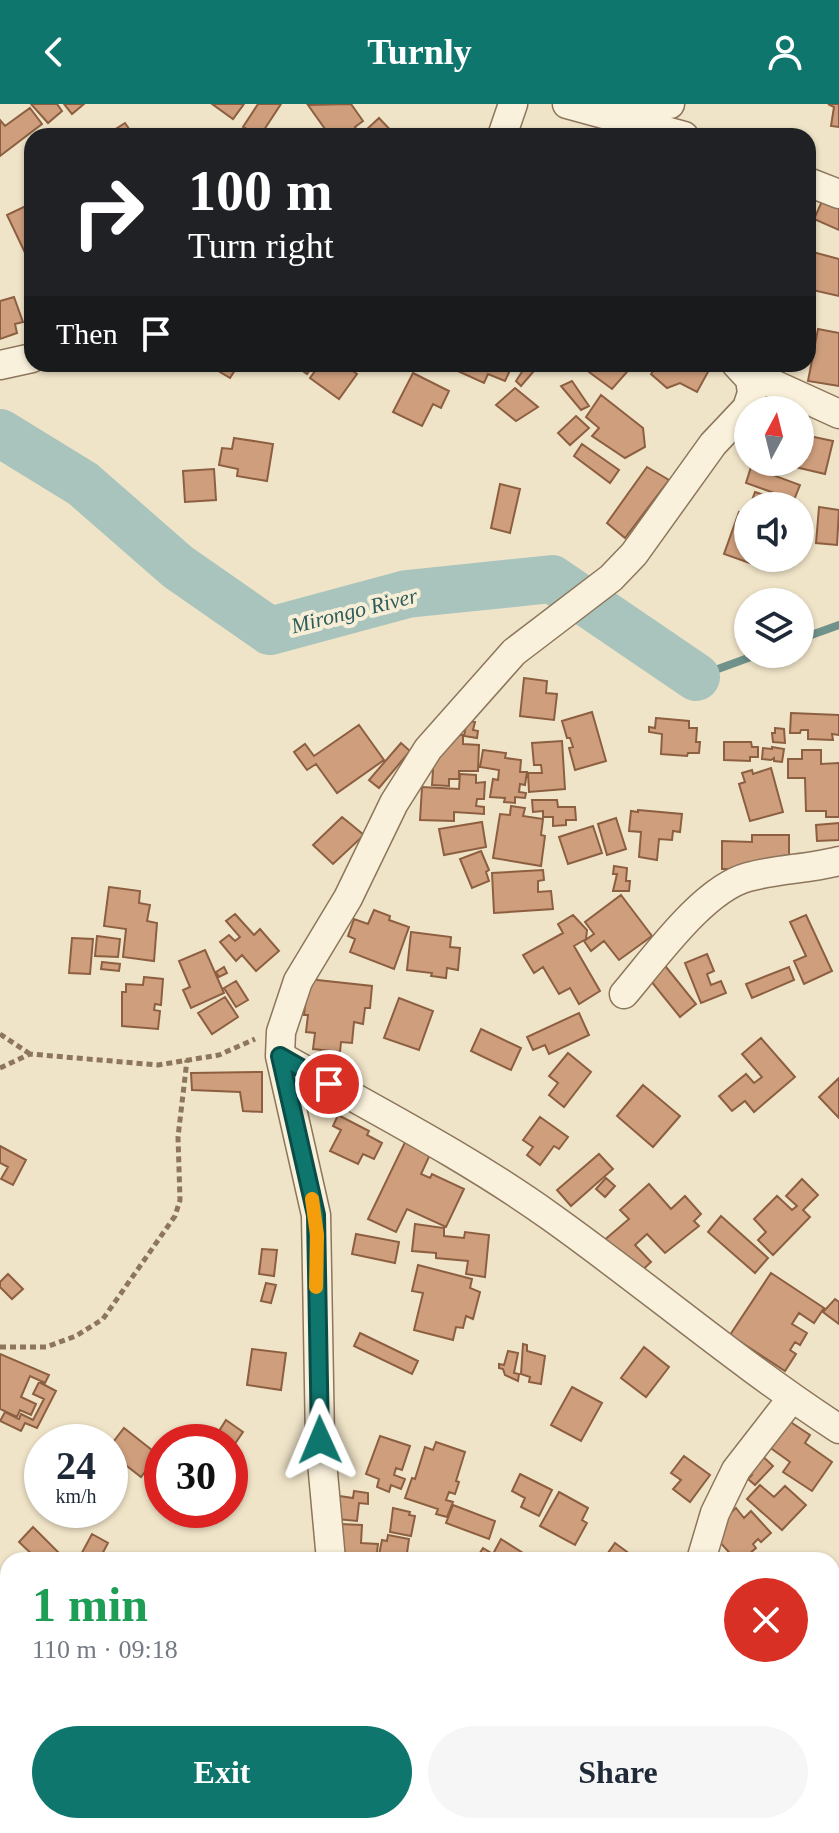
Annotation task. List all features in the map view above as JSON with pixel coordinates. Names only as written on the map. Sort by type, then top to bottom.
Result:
[{"type":"street","points":[[505,128],[513,104]]},
{"type":"street","points":[[567,104],[657,128]]},
{"type":"street","points":[[610,114],[670,104]]},
{"type":"street","points":[[816,185],[839,194]]},
{"type":"street","points":[[0,365],[24,360]]},
{"type":"street","points":[[330,1552],[320,1440],[316,1215],[280,1056],[281,1032],[298,981],[348,898],[394,803],[443,729],[514,652],[611,578],[634,554],[713,444],[747,408],[752,393],[743,372]]},
{"type":"street","points":[[745,372],[839,414]]},
{"type":"street","points":[[624,994],[714,893],[747,877],[811,869],[839,861]]},
{"type":"street","points":[[280,1056],[451,1153],[549,1215],[792,1398],[839,1429]]},
{"type":"street","points":[[703,1552],[715,1513],[736,1470],[792,1398]]},
{"type":"path","points":[[0,1034],[30,1054],[158,1065],[219,1055],[254,1039],[289,1008]]},
{"type":"path","points":[[0,1068],[30,1054]]},
{"type":"path","points":[[0,1347],[46,1347],[76,1336],[103,1319],[175,1216],[180,1200],[178,1137],[187,1060]]},
{"type":"building","points":[[31,104],[57,104],[62,111],[48,123]]},
{"type":"building","points":[[64,104],[84,104],[72,114]]},
{"type":"building","points":[[212,104],[244,104],[233,119]]},
{"type":"building","points":[[258,104],[281,104],[265,128],[243,127]]},
{"type":"building","points":[[351,104],[363,121],[356,128],[324,128],[308,105]]},
{"type":"building","points":[[828,104],[839,104],[839,127],[831,126],[834,107]]},
{"type":"building","points":[[30,108],[42,124],[37,128],[24,128],[24,138],[0,156],[0,120],[5,126]]},
{"type":"building","points":[[379,118],[388,128],[368,128]]},
{"type":"building","points":[[823,199],[839,206],[839,230],[816,220]]},
{"type":"building","points":[[24,207],[24,251],[7,215]]},
{"type":"building","points":[[816,253],[839,259],[839,296],[816,291]]},
{"type":"building","points":[[14,297],[23,322],[15,324],[17,333],[0,339],[0,301]]},
{"type":"building","points":[[818,329],[839,333],[839,386],[808,381],[810,372],[816,372]]},
{"type":"building","points":[[220,372],[234,372],[230,378]]},
{"type":"building","points":[[314,372],[357,374],[339,399],[310,378]]},
{"type":"building","points":[[460,372],[509,372],[505,381],[488,374],[484,383]]},
{"type":"building","points":[[522,372],[533,372],[521,386],[516,381]]},
{"type":"building","points":[[589,372],[627,372],[612,389]]},
{"type":"building","points":[[708,372],[697,392],[680,383],[667,388],[651,374]]},
{"type":"building","points":[[413,373],[449,391],[441,408],[433,404],[422,426],[393,412]]},
{"type":"building","points":[[572,381],[589,406],[581,410],[561,386]]},
{"type":"building","points":[[515,388],[538,407],[516,421],[496,405]]},
{"type":"building","points":[[601,395],[643,428],[645,447],[625,458],[592,436],[599,428],[586,417]]},
{"type":"building","points":[[576,416],[589,428],[570,445],[558,433]]},
{"type":"building","points":[[814,437],[833,441],[825,474],[814,471]]},
{"type":"building","points":[[234,438],[273,444],[267,481],[237,476],[238,469],[219,465],[222,448],[232,449]]},
{"type":"building","points":[[582,444],[619,470],[610,483],[574,456]]},
{"type":"building","points":[[647,467],[669,480],[625,538],[607,523]]},
{"type":"building","points":[[214,469],[216,500],[185,502],[183,471]]},
{"type":"building","points":[[748,476],[776,476],[800,485],[797,492],[771,492],[746,483]]},
{"type":"building","points":[[500,484],[520,489],[510,533],[491,528]]},
{"type":"building","points":[[819,507],[839,510],[837,545],[816,543]]},
{"type":"building","points":[[734,526],[734,558],[724,554]]},
{"type":"building","points":[[524,678],[547,681],[546,693],[557,694],[554,720],[520,716]]},
{"type":"building","points":[[592,712],[606,761],[575,770],[569,748],[573,747],[562,721]]},
{"type":"building","points":[[791,713],[839,715],[839,735],[832,734],[833,740],[808,739],[808,730],[790,733]]},
{"type":"building","points":[[656,718],[689,721],[689,728],[697,728],[699,753],[688,753],[687,756],[661,754],[662,734],[649,732],[649,727],[655,728]]},
{"type":"building","points":[[467,721],[475,722],[473,730],[478,731],[477,738],[464,736]]},
{"type":"building","points":[[359,725],[384,760],[337,793],[316,764],[307,770],[294,752],[305,744],[314,756]]},
{"type":"building","points":[[775,728],[784,729],[785,743],[773,742]]},
{"type":"building","points":[[440,735],[463,735],[463,744],[479,745],[478,771],[459,771],[459,779],[449,779],[449,786],[432,785],[433,770],[427,770]]},
{"type":"building","points":[[562,741],[565,789],[529,792],[528,773],[542,773],[541,765],[534,765],[532,743]]},
{"type":"building","points":[[724,742],[751,742],[752,747],[758,747],[758,757],[750,757],[750,761],[724,760]]},
{"type":"building","points":[[401,743],[410,751],[379,788],[369,780]]},
{"type":"building","points":[[763,748],[784,749],[782,762],[774,761],[774,758],[762,759]]},
{"type":"building","points":[[483,750],[506,753],[505,758],[521,760],[520,772],[527,772],[525,785],[520,784],[519,792],[526,793],[525,798],[515,797],[515,803],[504,802],[505,798],[490,797],[493,779],[498,780],[499,770],[480,767]]},
{"type":"building","points":[[802,750],[821,750],[821,764],[839,763],[839,817],[826,817],[826,811],[806,811],[805,778],[788,778],[788,759],[802,759]]},
{"type":"building","points":[[771,768],[783,812],[750,821],[739,784],[745,782],[742,773],[752,770],[753,774]]},
{"type":"building","points":[[460,774],[476,775],[476,783],[485,782],[484,799],[477,799],[476,806],[484,807],[484,814],[454,812],[454,821],[420,820],[422,787],[459,789]]},
{"type":"building","points":[[532,800],[557,800],[558,807],[575,807],[576,820],[566,820],[566,825],[553,826],[553,817],[543,817],[543,811],[533,812]]},
{"type":"building","points":[[511,806],[525,808],[523,816],[543,819],[541,835],[545,836],[541,866],[493,858],[500,814],[510,815]]},
{"type":"building","points":[[631,811],[682,814],[680,832],[673,831],[672,840],[659,839],[657,860],[639,857],[641,832],[629,831]]},
{"type":"building","points":[[342,817],[364,835],[333,864],[313,845]]},
{"type":"building","points":[[616,818],[626,849],[607,855],[598,824]]},
{"type":"building","points":[[482,822],[486,847],[444,855],[439,829]]},
{"type":"building","points":[[839,823],[839,840],[817,841],[816,825]]},
{"type":"building","points":[[593,826],[602,853],[568,864],[559,837]]},
{"type":"building","points":[[752,835],[789,835],[789,869],[722,869],[722,841],[752,842]]},
{"type":"building","points":[[481,851],[489,870],[486,872],[489,881],[472,888],[460,859]]},
{"type":"building","points":[[614,866],[627,868],[629,891],[613,891],[617,874],[613,874]]},
{"type":"building","points":[[543,870],[544,880],[538,881],[538,892],[551,891],[553,909],[494,913],[492,873]]},
{"type":"building","points":[[109,887],[140,891],[139,903],[150,905],[147,921],[157,923],[154,961],[123,957],[126,929],[104,926]]},
{"type":"building","points":[[621,895],[652,936],[619,960],[604,941],[591,951],[584,941],[594,934],[585,922]]},
{"type":"building","points":[[374,910],[390,916],[389,920],[409,927],[394,969],[350,952],[355,939],[348,936],[354,919],[368,924]]},
{"type":"building","points":[[235,914],[254,935],[260,929],[279,951],[256,971],[242,955],[236,961],[220,942],[229,935],[235,941],[240,937],[226,921]]},
{"type":"building","points":[[573,915],[587,930],[586,939],[574,946],[600,991],[579,1004],[570,988],[559,994],[543,967],[534,973],[523,955],[563,933],[558,924]]},
{"type":"building","points":[[806,915],[832,971],[804,984],[794,961],[806,956],[790,922]]},
{"type":"building","points":[[411,932],[451,937],[450,947],[460,948],[458,970],[447,968],[446,978],[407,970]]},
{"type":"building","points":[[97,936],[120,939],[118,957],[95,956]]},
{"type":"building","points":[[72,938],[93,939],[90,974],[69,973]]},
{"type":"building","points":[[205,950],[224,993],[191,1008],[183,990],[190,987],[179,961]]},
{"type":"building","points":[[707,954],[714,971],[707,974],[711,985],[721,981],[726,993],[701,1003],[685,963]]},
{"type":"building","points":[[102,962],[120,964],[119,971],[101,969]]},
{"type":"building","points":[[662,962],[696,1004],[680,1017],[646,975]]},
{"type":"building","points":[[224,967],[227,973],[219,977],[216,972]]},
{"type":"building","points":[[789,967],[794,980],[752,998],[746,984]]},
{"type":"building","points":[[144,977],[163,979],[161,1005],[155,1004],[154,1010],[160,1011],[158,1029],[122,1026],[122,992],[126,992],[126,984],[143,985]]},
{"type":"building","points":[[308,979],[372,986],[370,1008],[365,1008],[363,1024],[354,1022],[352,1043],[341,1042],[340,1052],[313,1049],[315,1033],[306,1032],[308,1015],[304,1015]]},
{"type":"building","points":[[236,981],[248,1000],[236,1007],[224,988]]},
{"type":"building","points":[[225,997],[238,1017],[212,1034],[198,1013]]},
{"type":"building","points":[[399,998],[433,1011],[419,1050],[384,1038]]},
{"type":"building","points":[[579,1013],[589,1035],[549,1054],[545,1045],[533,1050],[527,1037]]},
{"type":"building","points":[[481,1029],[521,1048],[511,1070],[471,1051]]},
{"type":"building","points":[[761,1038],[795,1077],[754,1112],[745,1101],[732,1111],[719,1096],[746,1074],[754,1083],[762,1077],[742,1054]]},
{"type":"building","points":[[321,1051],[332,1057],[335,1053],[356,1065],[343,1087],[311,1069]]},
{"type":"building","points":[[568,1053],[591,1072],[564,1107],[549,1095],[558,1083],[549,1076]]},
{"type":"building","points":[[262,1072],[262,1112],[243,1111],[240,1092],[192,1090],[191,1073]]},
{"type":"building","points":[[839,1078],[839,1118],[819,1097]]},
{"type":"building","points":[[643,1085],[680,1116],[653,1147],[617,1116]]},
{"type":"building","points":[[338,1115],[369,1131],[367,1135],[382,1143],[374,1159],[363,1154],[358,1164],[330,1151],[341,1130],[333,1126]]},
{"type":"building","points":[[540,1117],[568,1137],[559,1149],[554,1146],[540,1165],[527,1155],[533,1147],[523,1140]]},
{"type":"building","points":[[409,1134],[434,1146],[421,1174],[430,1178],[432,1174],[464,1189],[446,1227],[407,1209],[396,1232],[368,1219]]},
{"type":"building","points":[[0,1146],[26,1160],[13,1185],[1,1179],[8,1167],[0,1163]]},
{"type":"building","points":[[599,1154],[613,1169],[571,1206],[557,1190]]},
{"type":"building","points":[[606,1178],[615,1186],[605,1197],[596,1189]]},
{"type":"building","points":[[802,1179],[818,1195],[803,1210],[810,1217],[773,1255],[758,1240],[766,1232],[754,1219],[777,1196],[792,1210],[797,1206],[786,1196]]},
{"type":"building","points":[[649,1184],[671,1209],[685,1196],[701,1214],[694,1221],[699,1226],[665,1253],[647,1234],[635,1245],[651,1262],[635,1277],[602,1242],[629,1219],[620,1210]]},
{"type":"building","points":[[721,1216],[768,1258],[755,1273],[708,1232]]},
{"type":"building","points":[[415,1224],[444,1228],[444,1236],[464,1238],[465,1232],[489,1235],[485,1277],[466,1274],[468,1261],[436,1258],[436,1253],[412,1251]]},
{"type":"building","points":[[356,1234],[399,1242],[395,1263],[352,1254]]},
{"type":"building","points":[[262,1249],[277,1250],[274,1276],[259,1274]]},
{"type":"building","points":[[418,1265],[472,1279],[470,1288],[480,1292],[473,1319],[466,1316],[463,1328],[456,1327],[453,1340],[414,1330],[423,1293],[412,1291]]},
{"type":"building","points":[[771,1273],[824,1308],[814,1323],[799,1313],[792,1324],[807,1333],[800,1345],[795,1342],[790,1350],[796,1354],[785,1371],[730,1335]]},
{"type":"building","points":[[8,1274],[23,1289],[12,1299],[0,1287],[0,1282]]},
{"type":"building","points":[[266,1283],[276,1285],[271,1303],[261,1301]]},
{"type":"building","points":[[835,1299],[839,1302],[839,1324],[823,1312]]},
{"type":"building","points":[[360,1333],[418,1361],[412,1374],[354,1346]]},
{"type":"building","points":[[523,1344],[527,1345],[527,1351],[545,1356],[541,1384],[529,1382],[530,1377],[521,1374]]},
{"type":"building","points":[[644,1347],[669,1367],[646,1397],[621,1378]]},
{"type":"building","points":[[252,1349],[286,1353],[281,1390],[247,1385]]},
{"type":"building","points":[[508,1351],[518,1353],[514,1373],[519,1374],[518,1381],[499,1368],[499,1364],[504,1365]]},
{"type":"building","points":[[0,1354],[49,1375],[45,1383],[30,1376],[21,1397],[36,1404],[31,1415],[20,1410],[17,1417],[0,1409]]},
{"type":"building","points":[[39,1382],[56,1391],[39,1424],[25,1423],[21,1431],[0,1421],[5,1412],[19,1419],[21,1414],[33,1420],[44,1399],[33,1394]]},
{"type":"building","points":[[572,1387],[602,1403],[581,1441],[551,1425]]},
{"type":"building","points":[[783,1417],[810,1435],[805,1443],[832,1462],[812,1491],[783,1472],[790,1462],[765,1444]]},
{"type":"building","points":[[128,1431],[144,1444],[144,1473],[141,1477],[128,1467]]},
{"type":"building","points":[[380,1436],[410,1446],[402,1470],[396,1468],[394,1475],[405,1479],[401,1489],[391,1485],[389,1492],[377,1487],[379,1479],[366,1474]]},
{"type":"building","points":[[436,1442],[465,1452],[455,1494],[449,1492],[446,1500],[453,1502],[447,1517],[436,1514],[438,1509],[405,1498],[425,1447],[433,1450]]},
{"type":"building","points":[[758,1452],[773,1466],[755,1485],[748,1479],[752,1475],[747,1472]]},
{"type":"building","points":[[684,1456],[710,1475],[690,1502],[673,1489],[681,1480],[671,1473]]},
{"type":"building","points":[[520,1474],[552,1490],[539,1516],[521,1507],[525,1498],[512,1491]]},
{"type":"building","points":[[760,1485],[774,1497],[785,1486],[806,1505],[782,1530],[747,1499]]},
{"type":"building","points":[[354,1491],[368,1493],[368,1504],[359,1503],[357,1521],[337,1519],[339,1496],[353,1498]]},
{"type":"building","points":[[559,1492],[588,1508],[582,1520],[587,1523],[575,1545],[540,1526]]},
{"type":"building","points":[[453,1505],[495,1521],[489,1539],[446,1523]]},
{"type":"building","points":[[393,1508],[415,1516],[411,1536],[390,1532]]},
{"type":"building","points":[[736,1508],[744,1518],[751,1511],[771,1533],[761,1542],[758,1539],[751,1552],[729,1552],[717,1539],[724,1532],[717,1525]]},
{"type":"building","points":[[340,1524],[362,1525],[361,1543],[378,1544],[377,1552],[338,1552]]},
{"type":"building","points":[[34,1528],[58,1552],[30,1552],[19,1542]]},
{"type":"building","points":[[92,1534],[108,1543],[103,1552],[82,1552]]},
{"type":"building","points":[[388,1535],[409,1539],[407,1552],[380,1552],[382,1540],[387,1541]]},
{"type":"building","points":[[501,1539],[521,1552],[494,1552]]},
{"type":"building","points":[[615,1543],[627,1552],[609,1552]]},
{"type":"waterway","name":"Mirongo River","points":[[0,433],[83,484],[178,567],[270,631],[407,594],[552,579],[696,677]]},
{"type":"waterway","points":[[814,634],[839,625]]},
{"type":"waterway","points":[[696,677],[734,663]]},
{"type":"slow traffic","points":[[312,1199],[317,1235],[316,1287]]},
{"type":"route","points":[[320,1440],[316,1215],[280,1056],[329,1084]]}]
